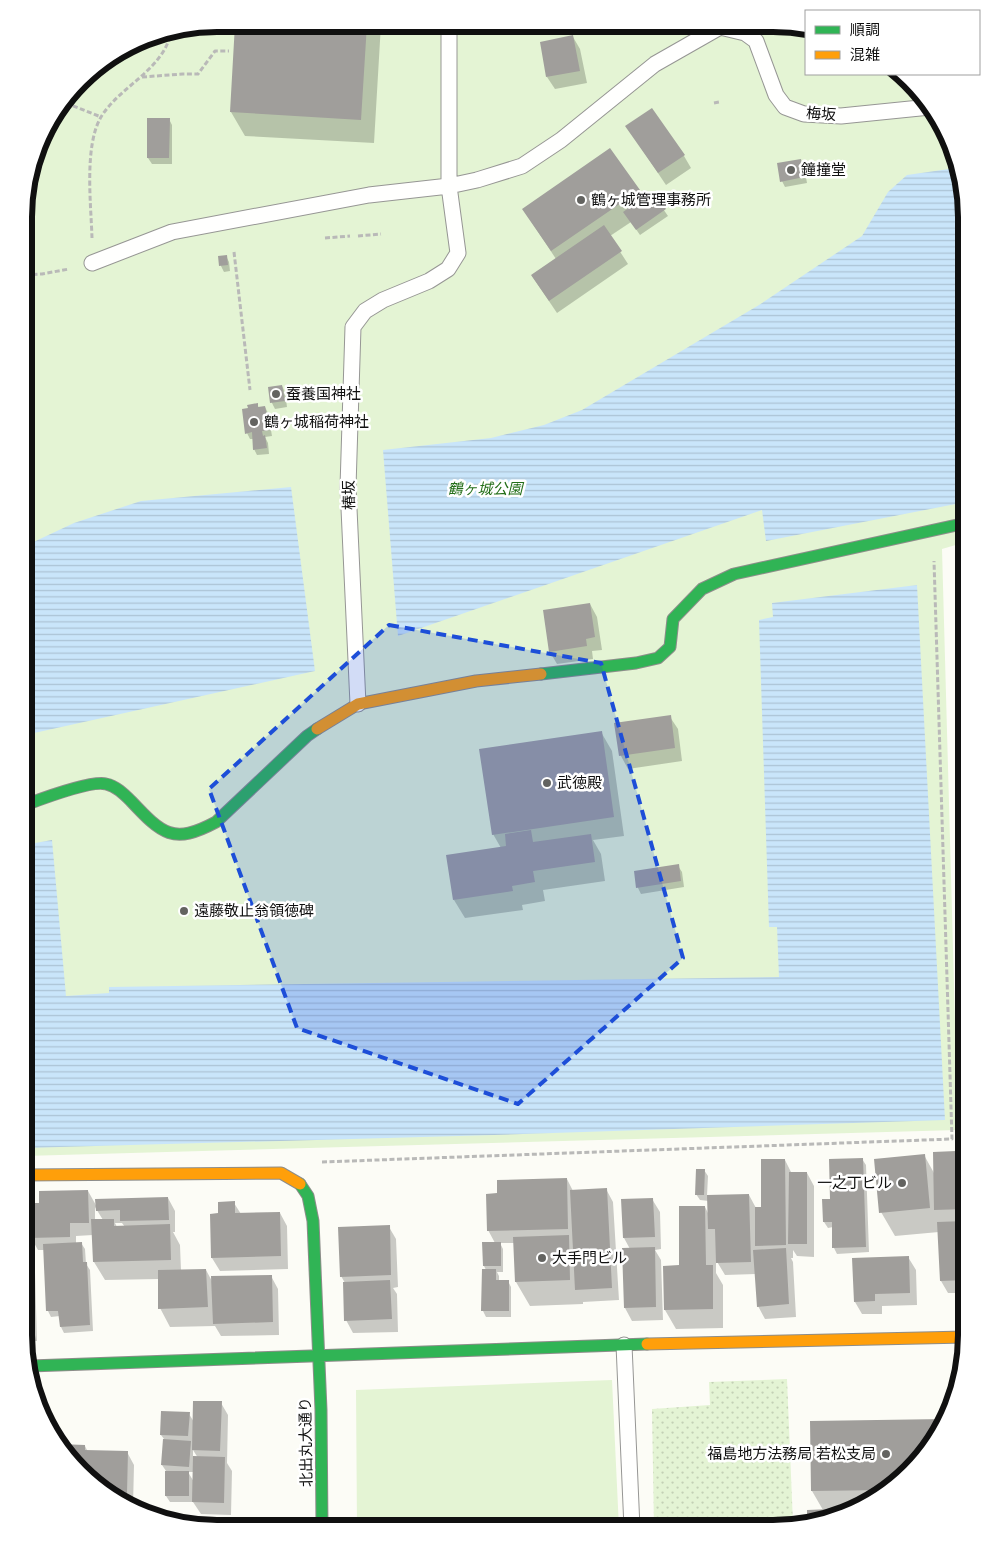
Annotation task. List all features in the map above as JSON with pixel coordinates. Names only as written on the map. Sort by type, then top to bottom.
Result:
[{"type":"street","points":[[32,802],[104,782],[118,789],[152,823],[166,834],[182,835],[200,832],[216,822],[307,736],[358,704],[476,680],[588,669],[636,663],[658,658],[670,647],[673,619],[702,589],[717,581],[734,574],[958,525]]},
{"type":"street","points":[[32,1175],[281,1173]]},
{"type":"street","name":"北出丸大通り","points":[[281,1173],[298,1181],[310,1198],[319,1356],[322,1520]]},
{"type":"street","points":[[35,1366],[624,1345],[958,1337]]},
{"type":"lane","name":"椿坂","points":[[358,704],[348,487],[353,327],[365,311],[383,300],[429,281],[448,269],[458,253],[450,186],[449,32]]},
{"type":"lane","name":"梅坂","points":[[450,186],[522,166],[561,140],[655,64],[713,32]]},
{"type":"lane","name":"梅坂","points":[[740,32],[745,33],[756,41],[776,94],[785,107],[804,114],[840,116],[920,107]]},
{"type":"lane","points":[[92,263],[172,232],[369,195],[450,186]]},
{"type":"lane","points":[[624,1345],[632,1520]]},
{"type":"path","points":[[32,275],[92,263],[90,171],[92,137],[101,117],[117,97],[142,77],[159,57],[168,40]]},
{"type":"path","points":[[142,77],[198,74],[215,51],[229,51]]},
{"type":"path","points":[[71,105],[101,117]]},
{"type":"path","points":[[358,236],[381,234]]},
{"type":"path","points":[[325,238],[350,236]]},
{"type":"path","points":[[234,252],[250,390]]},
{"type":"path","points":[[281,1173],[316,1162],[952,1139],[933,530]]},
{"type":"highlighted area","points":[[389,625],[601,663],[683,958],[518,1104],[297,1028],[209,789]]},
{"type":"green space","name":"鶴ヶ城公園","points":[[218,32],[772,32],[805,35],[805,75],[890,75],[912,96],[933,125],[948,158],[956,193],[958,218],[958,544],[942,549],[958,1130],[32,1156],[32,218],[36,181],[42,158],[57,125],[78,96],[96,78],[125,57],[158,42],[193,34]]},
{"type":"green space","points":[[787,1379],[793,1518],[654,1520],[652,1409],[710,1405],[709,1382]]},
{"type":"green space","points":[[612,1380],[619,1520],[357,1520],[356,1390]]},
{"type":"water","points":[[951,169],[956,193],[958,218],[958,504],[766,541],[762,510],[398,636],[383,450],[491,438],[544,425],[582,410],[759,305],[862,236],[888,192],[907,175]]},
{"type":"water","points":[[291,487],[315,671],[32,733],[32,543],[74,523],[141,501]]},
{"type":"water","points":[[917,585],[945,1120],[32,1148],[32,844],[52,840],[66,996],[109,993],[109,987],[779,977],[777,927],[769,927],[759,620],[773,617],[772,603]]},
{"type":"building","points":[[235,32],[366,32],[361,120],[230,112]]},
{"type":"building","points":[[573,35],[580,71],[546,77],[540,42]]},
{"type":"building","points":[[652,108],[685,155],[658,173],[625,126]]},
{"type":"building","points":[[147,118],[170,118],[169,158],[147,158]]},
{"type":"building","name":"鶴ヶ城管理事務所","points":[[610,148],[640,190],[551,251],[522,209]]},
{"type":"building","name":"鐘撞堂","points":[[801,159],[804,177],[780,182],[777,163]]},
{"type":"building","points":[[653,191],[666,209],[636,230],[623,212]]},
{"type":"building","points":[[604,225],[622,251],[549,301],[531,275]]},
{"type":"building","points":[[227,255],[228,265],[219,266],[218,256]]},
{"type":"building","name":"蚕養国神社","points":[[282,385],[285,401],[270,403],[268,387]]},
{"type":"building","points":[[258,403],[258,407],[265,406],[270,430],[262,431],[263,436],[265,435],[267,448],[253,450],[252,432],[245,434],[242,409],[248,408],[247,405]]},
{"type":"building","points":[[590,603],[595,637],[586,639],[587,646],[549,652],[543,610]]},
{"type":"building","points":[[671,715],[675,748],[619,756],[614,723]]},
{"type":"building","name":"武徳殿","points":[[602,731],[614,817],[492,835],[479,749]]},
{"type":"building","points":[[531,830],[533,842],[591,834],[595,862],[533,871],[535,882],[512,886],[513,891],[453,900],[446,855],[506,846],[505,834]]},
{"type":"building","points":[[679,864],[681,881],[636,888],[634,871]]},
{"type":"building","points":[[956,1147],[958,1147],[958,1209],[934,1210],[933,1152],[956,1151]]},
{"type":"building","name":"一之丁ビル","points":[[925,1154],[930,1208],[879,1213],[874,1159]]},
{"type":"building","points":[[863,1158],[866,1247],[832,1248],[832,1222],[823,1222],[822,1199],[830,1199],[829,1159]]},
{"type":"building","points":[[761,1159],[785,1159],[786,1245],[755,1246],[755,1207],[761,1207]]},
{"type":"building","points":[[696,1169],[705,1169],[704,1195],[695,1195]]},
{"type":"building","points":[[789,1172],[807,1172],[807,1244],[788,1244]]},
{"type":"building","points":[[567,1178],[568,1229],[487,1231],[486,1194],[497,1193],[497,1180]]},
{"type":"building","points":[[607,1188],[612,1288],[575,1290],[570,1190]]},
{"type":"building","points":[[88,1190],[89,1223],[70,1223],[70,1237],[32,1238],[32,1203],[39,1203],[39,1191]]},
{"type":"building","points":[[749,1194],[751,1262],[716,1263],[715,1229],[708,1229],[707,1195]]},
{"type":"building","points":[[168,1197],[169,1220],[120,1221],[120,1210],[96,1211],[95,1199]]},
{"type":"building","points":[[653,1198],[655,1237],[623,1238],[621,1199]]},
{"type":"building","points":[[235,1201],[235,1213],[280,1212],[281,1256],[211,1258],[210,1214],[218,1213],[218,1202]]},
{"type":"building","points":[[679,1206],[705,1206],[706,1265],[713,1265],[713,1309],[664,1310],[663,1266],[679,1265]]},
{"type":"building","points":[[91,1219],[114,1219],[114,1226],[170,1224],[171,1260],[93,1262]]},
{"type":"building","points":[[958,1221],[958,1280],[940,1281],[937,1222]]},
{"type":"building","points":[[390,1225],[391,1275],[340,1277],[338,1227]]},
{"type":"building","name":"大手門ビル","points":[[569,1235],[570,1280],[515,1282],[513,1237]]},
{"type":"building","points":[[82,1242],[83,1262],[87,1262],[90,1325],[60,1327],[58,1311],[46,1311],[43,1244]]},
{"type":"building","points":[[482,1242],[501,1242],[501,1266],[483,1266]]},
{"type":"building","points":[[655,1247],[656,1307],[624,1308],[622,1248]]},
{"type":"building","points":[[786,1248],[789,1304],[757,1307],[753,1250]]},
{"type":"building","points":[[909,1256],[910,1293],[875,1294],[875,1301],[854,1302],[852,1258]]},
{"type":"building","points":[[206,1269],[208,1307],[158,1309],[158,1270]]},
{"type":"building","points":[[482,1269],[496,1269],[496,1280],[509,1280],[509,1311],[481,1311]]},
{"type":"building","points":[[272,1275],[273,1322],[213,1324],[211,1276]]},
{"type":"building","points":[[390,1280],[392,1319],[344,1321],[343,1282]]},
{"type":"building","points":[[193,1401],[222,1401],[220,1451],[192,1450]]},
{"type":"building","points":[[161,1411],[190,1412],[188,1436],[160,1435]]},
{"type":"building","points":[[937,1419],[912,1456],[894,1474],[872,1490],[811,1491],[810,1421]]},
{"type":"building","points":[[163,1439],[191,1441],[189,1467],[161,1465]]},
{"type":"building","points":[[69,1444],[85,1445],[85,1450],[128,1451],[127,1493],[122,1493],[96,1474]]},
{"type":"building","points":[[193,1456],[225,1457],[224,1503],[192,1502]]},
{"type":"building","points":[[165,1471],[189,1471],[189,1496],[165,1496]]},
{"type":"building","points":[[834,1509],[807,1516],[807,1510]]},
{"type":"traffic: fast","points":[[541,674],[636,663],[658,658],[670,647],[673,619],[702,589],[734,574],[958,525]]},
{"type":"traffic: fast","points":[[32,803],[78,787],[106,784],[123,793],[160,828],[178,834],[189,833],[216,822],[307,736],[317,729]]},
{"type":"traffic: fast","points":[[300,1184],[308,1196],[313,1221],[321,1410],[322,1520]]},
{"type":"traffic: fast","points":[[35,1366],[647,1344]]},
{"type":"traffic: slow","points":[[317,729],[358,704],[476,681],[541,674]]},
{"type":"traffic: slow","points":[[32,1175],[281,1173],[300,1184]]},
{"type":"traffic: slow","points":[[647,1344],[958,1337]]},
{"type":"place","name":"鐘撞堂","points":[[791,170]]},
{"type":"place","name":"鶴ヶ城管理事務所","points":[[581,200]]},
{"type":"place","name":"蚕養国神社","points":[[276,394]]},
{"type":"place","name":"鶴ヶ城稲荷神社","points":[[254,422]]},
{"type":"place","name":"武徳殿","points":[[547,783]]},
{"type":"place","name":"遠藤敬止翁領徳碑","points":[[184,911]]},
{"type":"place","name":"一之丁ビル","points":[[902,1183]]},
{"type":"place","name":"大手門ビル","points":[[542,1258]]},
{"type":"place","name":"福島地方法務局 若松支局","points":[[886,1454]]}]
